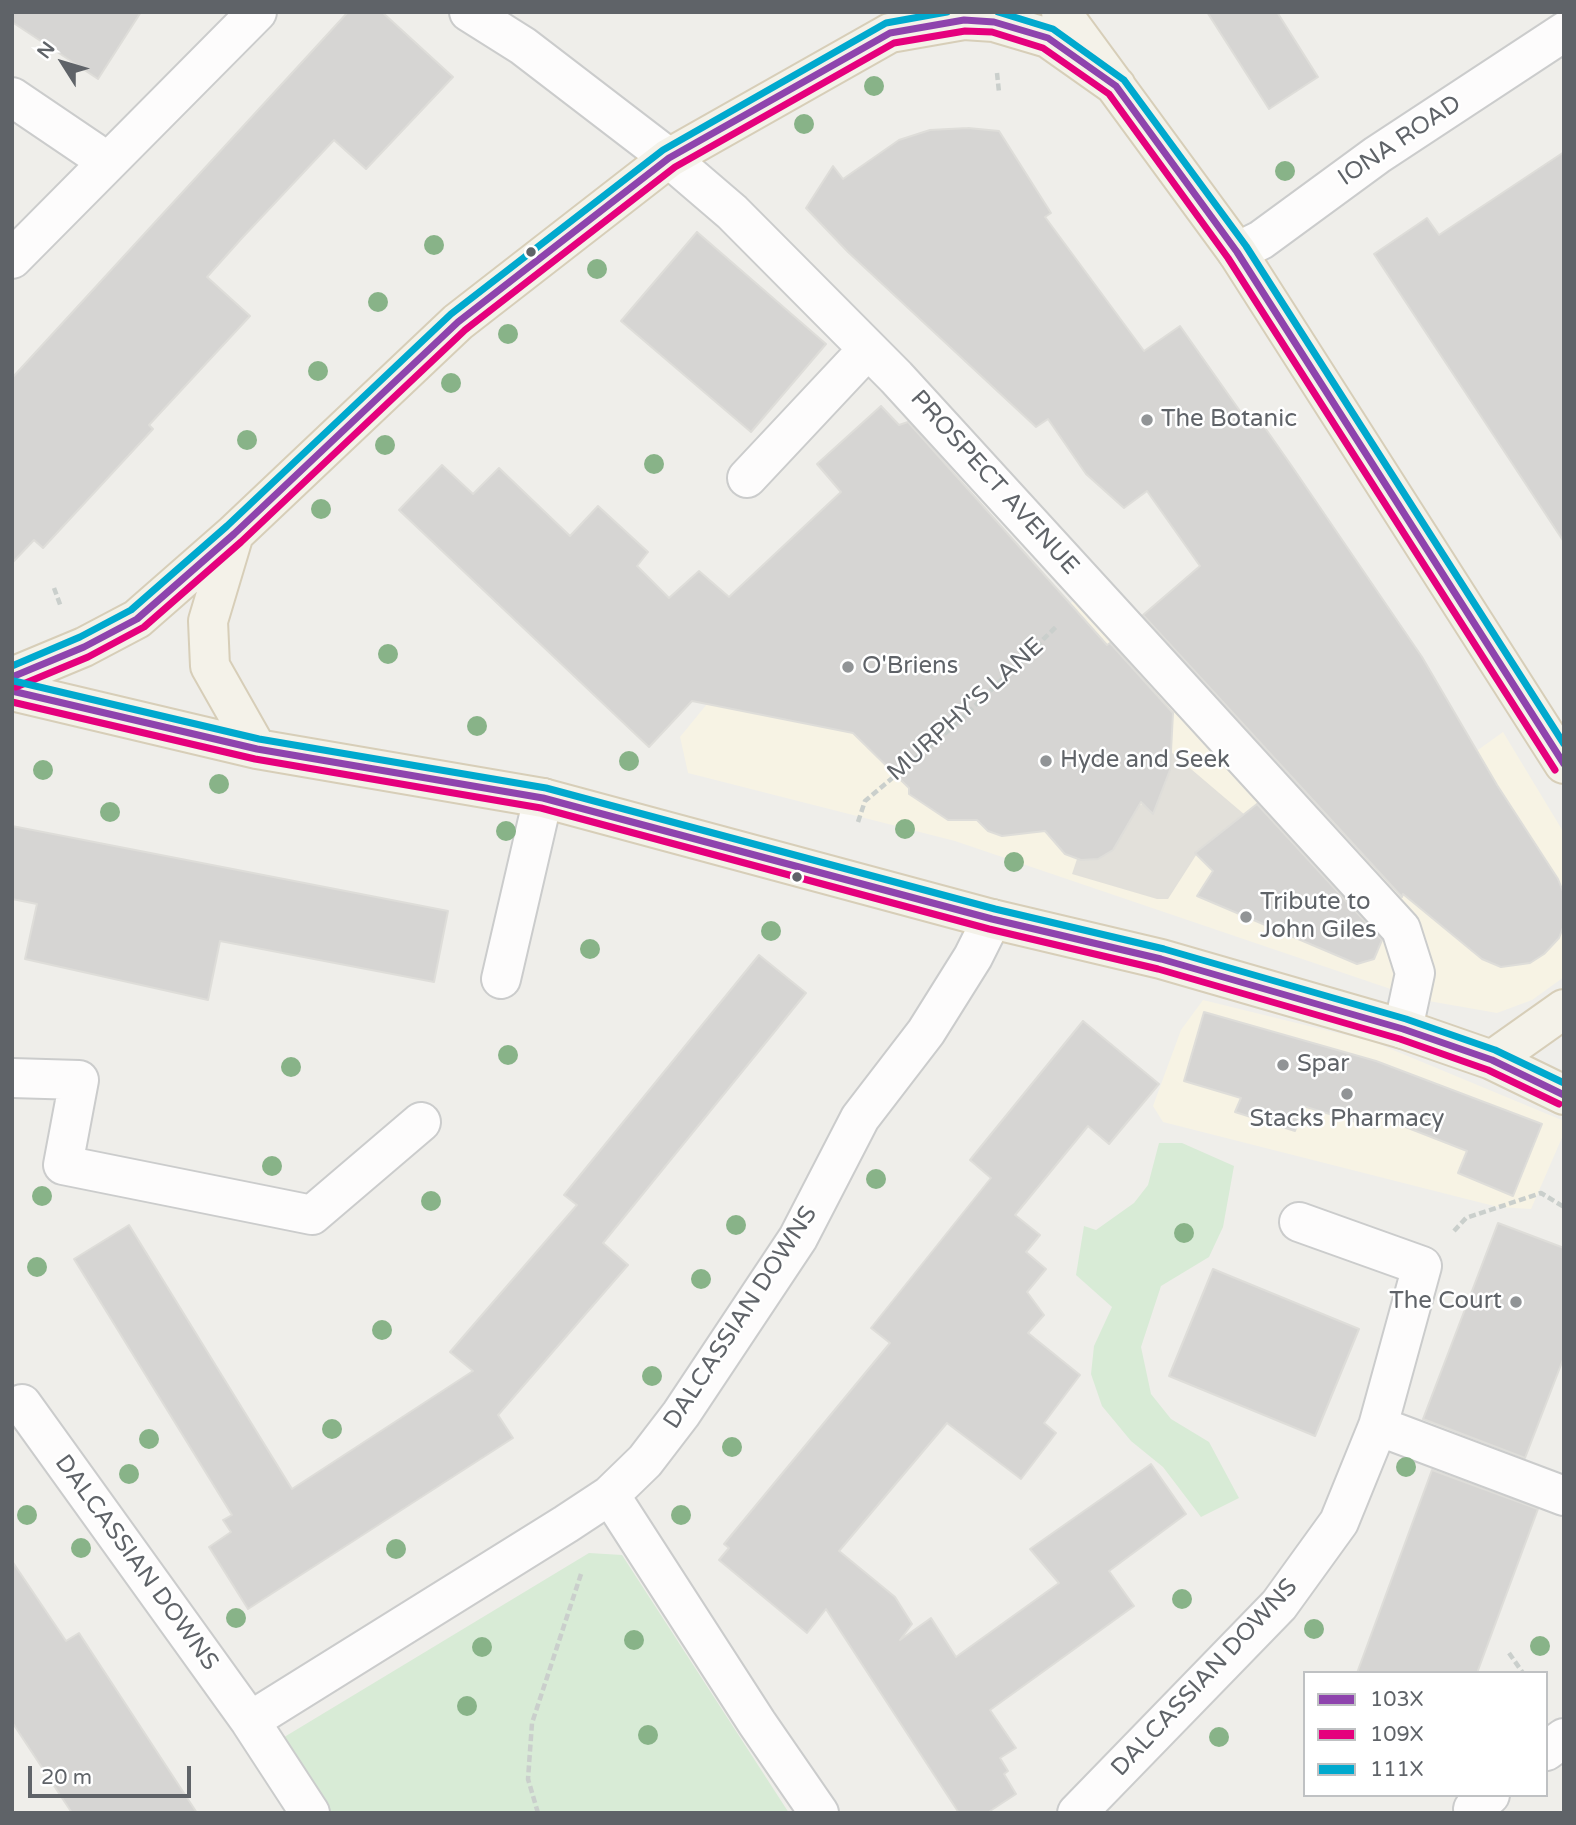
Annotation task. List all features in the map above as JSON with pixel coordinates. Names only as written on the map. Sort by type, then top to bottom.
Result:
[{"type":"main road","points":[[1061,12],[1237,252],[1564,764]]},
{"type":"main road","points":[[12,677],[84,647],[137,619],[234,534],[458,322],[669,158],[897,23],[964,20],[994,22],[1048,38],[1116,86]]},
{"type":"main road","points":[[234,534],[208,621],[210,666],[257,749]]},
{"type":"main road","points":[[12,691],[257,749],[543,798],[992,919],[1161,959],[1403,1028],[1492,1060],[1564,1095]]},
{"type":"main road","points":[[1492,1060],[1564,1009]]},
{"type":"street","points":[[12,259],[257,12]]},
{"type":"street","name":"PROSPECT AVENUE","points":[[469,12],[523,46],[669,158],[732,212],[868,349],[1401,929],[1415,973],[1403,1028]]},
{"type":"street","name":"IONA ROAD","points":[[1237,252],[1261,240],[1559,27]]},
{"type":"street","points":[[12,97],[108,162]]},
{"type":"street","points":[[747,478],[868,349]]},
{"type":"street","points":[[501,979],[543,798]]},
{"type":"street","name":"DALCASSIAN DOWNS","points":[[250,1721],[610,1494],[645,1461],[681,1415],[798,1238],[860,1118],[926,1032],[973,957],[992,919]]},
{"type":"street","points":[[12,1078],[79,1080],[63,1165],[312,1215],[421,1122]]},
{"type":"street","points":[[1299,1222],[1422,1265]]},
{"type":"street","name":"DALCASSIAN DOWNS","points":[[1077,1813],[1279,1605],[1339,1522],[1378,1426],[1422,1265]]},
{"type":"street","name":"DALCASSIAN DOWNS","points":[[22,1404],[250,1721],[310,1813]]},
{"type":"street","points":[[1378,1426],[1564,1496]]},
{"type":"street","points":[[610,1494],[757,1723],[819,1813]]},
{"type":"street","points":[[1548,1750],[1564,1738]]},
{"type":"path","name":"MURPHY'S LANE","points":[[858,822],[865,801],[955,725],[1063,621]]},
{"type":"path","points":[[1422,1265],[1466,1218],[1541,1193],[1564,1207]]},
{"type":"path","points":[[538,1813],[528,1779],[532,1723],[583,1567]]},
{"type":"path","points":[[1509,1653],[1522,1671]]},
{"type":"shaded area","points":[[1096,581],[1357,854],[1393,811],[1503,732],[1564,833],[1564,977],[1532,1000],[1497,1013],[1423,1000],[955,841],[688,773],[680,737],[761,638],[988,676]]},
{"type":"shaded area","points":[[1171,752],[1245,815],[1200,849],[1168,899],[1157,899],[1072,874],[1077,859],[1098,859],[1122,818],[1155,795]]},
{"type":"shaded area","points":[[1203,1000],[1374,1042],[1564,1121],[1564,1133],[1531,1209],[1498,1207],[1163,1122],[1153,1106],[1181,1030]]},
{"type":"green space","points":[[1159,1143],[1182,1143],[1234,1166],[1223,1227],[1209,1257],[1161,1286],[1141,1347],[1151,1394],[1171,1419],[1209,1442],[1239,1498],[1201,1517],[1163,1467],[1131,1441],[1102,1406],[1091,1374],[1094,1346],[1112,1307],[1076,1275],[1084,1226],[1096,1230],[1134,1203],[1148,1185]]},
{"type":"green space","points":[[589,1553],[622,1555],[789,1813],[332,1813],[281,1739]]},
{"type":"building","points":[[12,12],[141,12],[98,79],[12,22]]},
{"type":"building","points":[[348,12],[382,12],[453,77],[366,169],[334,140],[242,238],[207,277],[250,316],[149,425],[153,429],[43,548],[34,540],[12,563],[12,378]]},
{"type":"building","points":[[1207,12],[1277,12],[1318,77],[1269,109]]},
{"type":"building","points":[[968,128],[999,131],[1051,213],[1045,217],[1144,351],[1180,326],[1247,421],[1256,415],[1291,465],[1422,657],[1497,785],[1558,879],[1564,894],[1564,925],[1559,938],[1544,954],[1530,963],[1501,967],[1482,959],[1403,894],[1402,897],[1143,615],[1200,566],[1147,491],[1124,508],[1086,474],[1048,419],[1036,427],[848,252],[806,208],[833,166],[843,179],[899,140],[930,130]]},
{"type":"building","points":[[1564,152],[1564,542],[1374,254],[1427,218],[1439,235]]},
{"type":"building","points":[[697,232],[826,344],[751,432],[621,321]]},
{"type":"building","points":[[881,406],[899,425],[908,422],[1107,645],[1110,643],[1173,713],[1170,770],[1153,814],[1141,802],[1113,850],[1098,859],[1081,860],[1065,854],[1045,831],[1002,836],[988,831],[977,820],[948,820],[909,794],[909,788],[853,733],[692,701],[649,747],[399,510],[442,465],[473,494],[499,468],[570,536],[598,506],[648,552],[637,566],[669,598],[699,571],[729,597],[841,492],[817,464]]},
{"type":"building","points":[[1257,804],[1382,940],[1374,959],[1357,964],[1197,896],[1213,871],[1195,853]]},
{"type":"building","points":[[12,826],[448,911],[434,982],[220,941],[208,1000],[25,959],[37,904],[12,899]]},
{"type":"building","points":[[759,955],[806,993],[603,1243],[628,1265],[498,1415],[513,1438],[248,1609],[209,1547],[231,1532],[223,1520],[232,1515],[74,1259],[129,1225],[292,1489],[473,1371],[450,1352],[577,1205],[564,1195]]},
{"type":"building","points":[[1204,1012],[1376,1061],[1542,1124],[1513,1196],[1458,1173],[1467,1151],[1380,1117],[1376,1128],[1303,1106],[1295,1131],[1235,1112],[1241,1098],[1184,1081]]},
{"type":"building","points":[[1083,1021],[1159,1084],[1109,1144],[1088,1126],[1015,1215],[1040,1235],[1026,1252],[1046,1269],[1027,1292],[1044,1315],[1028,1333],[1080,1375],[1044,1423],[1056,1433],[1021,1479],[947,1423],[839,1551],[895,1597],[912,1624],[900,1640],[931,1618],[956,1657],[1059,1583],[1030,1549],[1151,1464],[1186,1514],[1109,1571],[1134,1606],[990,1710],[1016,1748],[1000,1758],[1008,1771],[1004,1774],[1016,1794],[987,1813],[959,1813],[826,1609],[807,1633],[719,1560],[729,1548],[724,1544],[890,1343],[871,1328],[991,1178],[970,1160]]},
{"type":"building","name":"The Court","points":[[1498,1223],[1564,1248],[1564,1357],[1525,1458],[1423,1419]]},
{"type":"building","points":[[1213,1269],[1359,1329],[1315,1436],[1169,1376]]},
{"type":"building","points":[[1432,1470],[1538,1509],[1478,1671],[1358,1671]]},
{"type":"building","points":[[12,1561],[66,1641],[79,1633],[197,1813],[72,1813],[12,1722]]},
{"type":"transit line","name":"111X","points":[[12,666],[80,637],[131,610],[227,526],[451,314],[663,150],[886,23],[947,12]]},
{"type":"transit line","name":"111X","points":[[998,12],[1053,29],[1124,80],[1246,246],[1564,744]]},
{"type":"transit line","name":"103X","points":[[12,677],[84,647],[137,619],[234,534],[458,322],[669,158],[890,33],[964,20],[994,22],[1048,38],[1116,86],[1237,252],[1564,764]]},
{"type":"transit line","name":"109X","points":[[16,687],[88,657],[144,627],[241,542],[465,330],[675,167],[894,43],[965,31],[992,32],[1043,48],[1109,94],[1228,258],[1555,770]]},
{"type":"transit line","name":"111X","points":[[14,681],[259,739],[546,788],[995,909],[1164,949],[1406,1019],[1495,1050],[1564,1083]]},
{"type":"transit line","name":"103X","points":[[12,691],[257,749],[543,798],[992,919],[1161,959],[1403,1029],[1492,1060],[1564,1095]]},
{"type":"transit line","name":"109X","points":[[12,702],[255,759],[541,808],[989,929],[1158,969],[1400,1039],[1488,1070],[1559,1104]]},
{"type":"place","name":"The Botanic","points":[[1147,420]]},
{"type":"place","name":"O'Briens","points":[[848,667]]},
{"type":"place","name":"Hyde and Seek","points":[[1046,761]]},
{"type":"place","name":"Tribute to John Giles","points":[[1246,917]]},
{"type":"place","name":"Spar","points":[[1283,1065]]},
{"type":"place","name":"Stacks Pharmacy","points":[[1347,1094]]},
{"type":"place","name":"The Court","points":[[1516,1302]]}]
